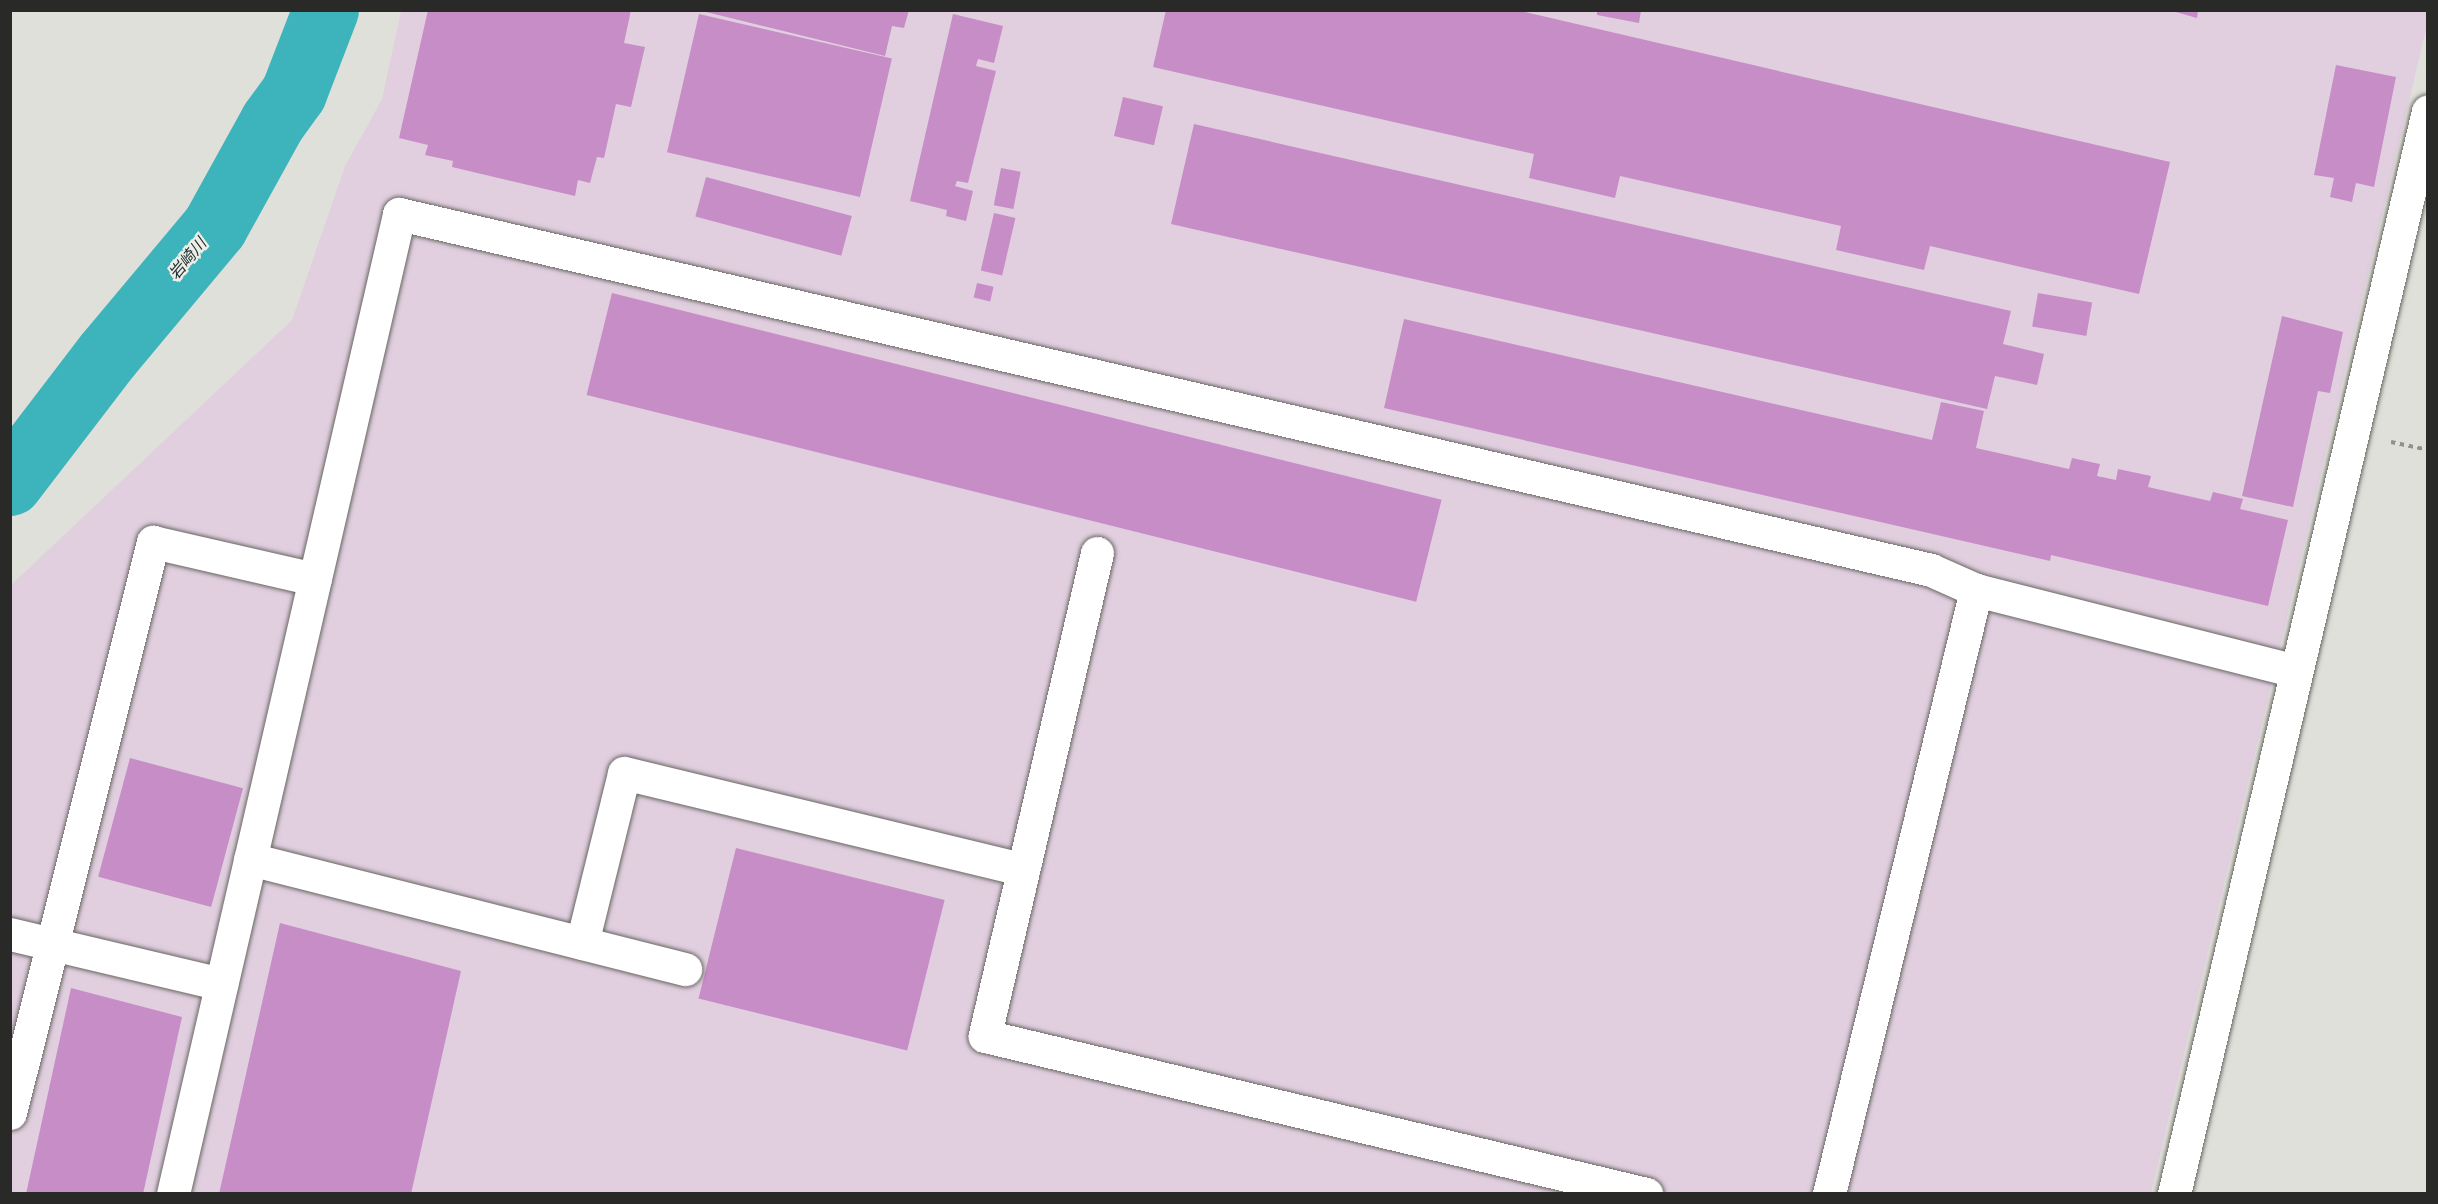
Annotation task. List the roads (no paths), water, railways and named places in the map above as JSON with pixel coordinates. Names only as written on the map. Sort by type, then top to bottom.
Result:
[{"type":"street","points":[[2174,1194],[2427,111]]},
{"type":"street","points":[[173,1194],[399,214],[1931,570],[1976,590],[2296,671]]},
{"type":"street","points":[[10,1113],[153,542],[315,579]]},
{"type":"street","points":[[1098,553],[1020,869],[985,1036],[1646,1194]]},
{"type":"street","points":[[1829,1194],[1976,590]]},
{"type":"street","points":[[582,943],[624,773],[1020,869]]},
{"type":"street","points":[[250,859],[685,969]]},
{"type":"street","points":[[10,934],[221,984]]},
{"type":"waterway","name":"岩崎川","points":[[10,483],[108,355],[215,227],[273,122],[294,93],[326,10]]}]
